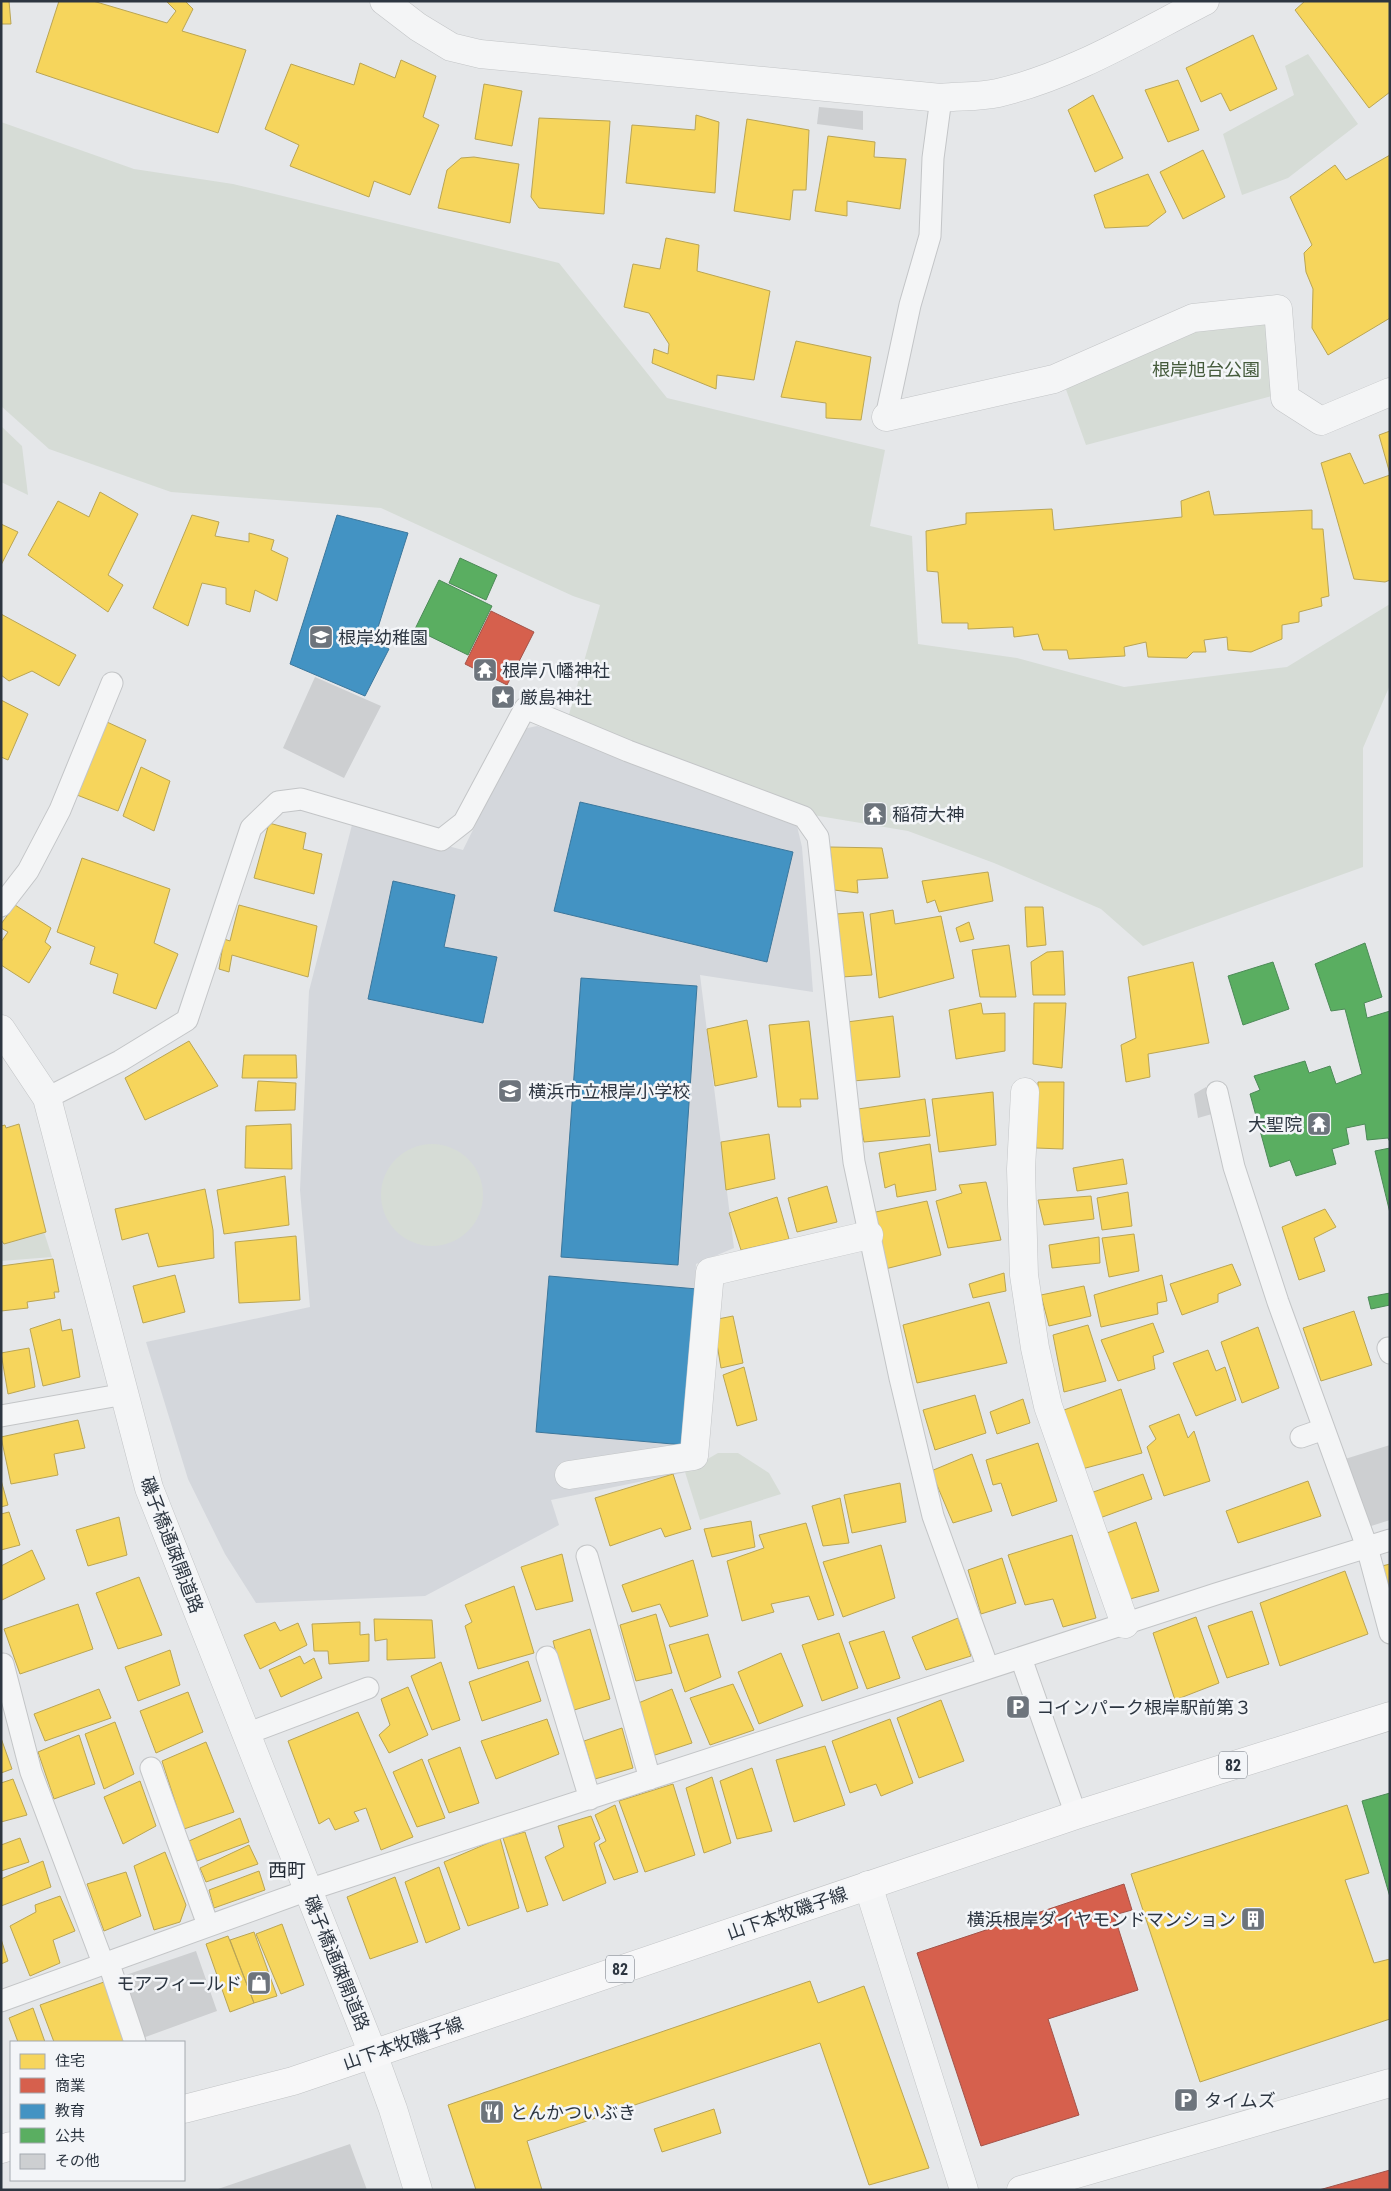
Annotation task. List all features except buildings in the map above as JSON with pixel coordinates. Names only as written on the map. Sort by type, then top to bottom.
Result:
[{"type":"main road","name":"山下本牧磯子線","points":[[185,2109],[294,2082],[1076,1815],[1390,1716]]},
{"type":"street","points":[[384,1],[418,27],[451,47],[480,54],[941,98],[996,93],[1044,79],[1109,51],[1205,1]]},
{"type":"street","points":[[886,417],[1054,379],[1193,318],[1278,309],[1286,398],[1321,421],[1390,392]]},
{"type":"street","name":"磯子橋通疎開道路","points":[[1,1029],[47,1098],[149,1488],[394,2108],[418,2190]]},
{"type":"street","points":[[1025,1092],[1021,1169],[1024,1275],[1035,1348],[1048,1406],[1125,1624]]},
{"type":"street","points":[[569,1475],[694,1456],[710,1272],[869,1235]]},
{"type":"street","points":[[868,1885],[964,2190]]},
{"type":"street","points":[[1021,2190],[1390,2083]]},
{"type":"lane","points":[[886,417],[910,305],[930,236],[933,158],[941,98]]},
{"type":"lane","points":[[1,906],[28,871],[60,810],[112,683]]},
{"type":"lane","points":[[47,1098],[120,1061],[187,1020],[199,1006],[252,828],[278,802],[301,800],[441,840],[464,822],[525,708],[628,751],[804,817],[818,837],[854,1162],[869,1235],[900,1378],[933,1516],[988,1668]]},
{"type":"lane","points":[[1217,1092],[1234,1167],[1278,1302],[1367,1547],[1390,1633]]},
{"type":"lane","points":[[1,1416],[125,1394]]},
{"type":"lane","points":[[1301,1437],[1324,1429]]},
{"type":"lane","points":[[1,2001],[308,1890],[1125,1624],[1213,1587],[1390,1540]]},
{"type":"lane","points":[[587,1556],[650,1779]]},
{"type":"lane","points":[[547,1657],[590,1799]]},
{"type":"lane","points":[[1021,1658],[1076,1815]]},
{"type":"lane","points":[[3,1664],[31,1772],[106,1962],[135,2041]]},
{"type":"lane","points":[[246,1734],[368,1688]]},
{"type":"lane","points":[[152,1768],[208,1925]]},
{"type":"shaded area","name":"横浜市立根岸小学校","points":[[537,726],[793,809],[802,847],[813,992],[700,975],[734,1248],[696,1264],[687,1472],[551,1500],[559,1525],[425,1596],[256,1603],[225,1554],[188,1479],[146,1342],[310,1307],[300,1190],[309,991],[353,821],[463,850],[523,729]]},
{"type":"green space","points":[[1308,54],[1358,124],[1288,178],[1242,195],[1223,134],[1294,95],[1285,66]]},
{"type":"green space","points":[[1,122],[134,169],[233,184],[559,263],[667,398],[885,450],[870,526],[912,536],[918,644],[1017,658],[1124,687],[1287,667],[1390,604],[1390,685],[1363,748],[1363,867],[1143,946],[1101,909],[994,863],[908,831],[813,815],[566,725],[600,605],[573,596],[381,508],[171,492],[49,449],[1,406]]},
{"type":"green space","name":"根岸旭台公園","points":[[1271,318],[1276,395],[1086,445],[1064,384],[1195,326]]},
{"type":"green space","points":[[1,426],[22,446],[28,495],[1,482]]},
{"type":"green space","points":[[432,1144],[452,1148],[468,1159],[479,1175],[483,1195],[479,1215],[468,1231],[452,1242],[432,1246],[412,1242],[396,1231],[385,1215],[381,1195],[385,1175],[396,1159],[412,1148]]},
{"type":"green space","points":[[44,1232],[52,1257],[1,1261],[1,1240],[5,1244]]},
{"type":"green space","points":[[718,1453],[738,1453],[769,1473],[781,1494],[700,1520],[685,1472]]},
{"type":"place","name":"根岸幼稚園","points":[[321,637]]},
{"type":"place","name":"根岸八幡神社","points":[[485,670]]},
{"type":"place","name":"厳島神社","points":[[503,697]]},
{"type":"place","name":"稲荷大神","points":[[875,814]]},
{"type":"place","name":"横浜市立根岸小学校","points":[[510,1091]]},
{"type":"place","name":"大聖院","points":[[1319,1124]]},
{"type":"place","name":"コインパーク根岸駅前第３","points":[[1018,1707]]},
{"type":"place","name":"横浜根岸ダイヤモンドマンション","points":[[1253,1919]]},
{"type":"place","name":"モアフィールド","points":[[259,1983]]},
{"type":"place","name":"タイムズ","points":[[1186,2100]]},
{"type":"place","name":"とんかついぶき","points":[[492,2112]]},
{"type":"district","name":"西町","points":[[287,1870]]}]
